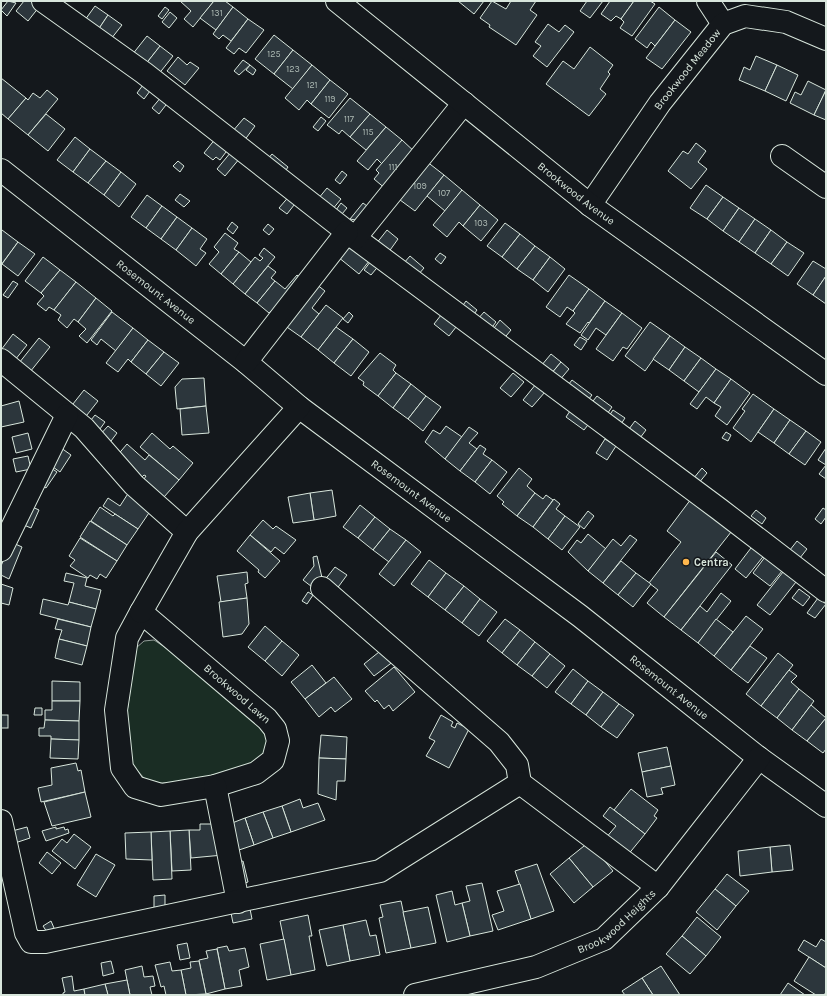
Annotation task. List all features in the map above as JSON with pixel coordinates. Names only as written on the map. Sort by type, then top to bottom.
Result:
[{"type":"street","points":[[43,1],[144,73],[351,235],[719,509],[826,591]]},
{"type":"street","name":"Brookwood Avenue","points":[[336,1],[590,205],[826,374]]},
{"type":"street","points":[[708,1],[723,24]]},
{"type":"street","name":"Brookwood Meadow","points":[[590,205],[660,103],[723,24],[745,16],[786,22],[826,39]]},
{"type":"street","points":[[246,362],[351,235],[464,103]]},
{"type":"street","points":[[782,156],[826,186]]},
{"type":"street","name":"Rosemount Avenue","points":[[1,170],[246,362],[299,407],[580,616],[760,758],[826,806]]},
{"type":"street","points":[[1,360],[84,428],[134,485],[187,532]]},
{"type":"street","name":"Brookwood Lawn","points":[[141,612],[267,719],[275,729],[278,741],[273,760],[256,773],[215,786],[161,796],[136,787],[122,768],[116,710],[126,638],[187,532],[299,407]]},
{"type":"street","points":[[1,550],[67,415]]},
{"type":"street","points":[[322,588],[499,742],[517,765],[520,783],[658,887]]},
{"type":"street","name":"Brookwood Heights","points":[[414,995],[536,967],[604,939],[658,887],[760,758]]},
{"type":"street","points":[[1,821],[26,933],[31,942],[45,942],[380,871],[520,783]]},
{"type":"street","points":[[215,786],[238,902]]},
{"type":"green space","points":[[154,640],[196,668],[268,729],[269,747],[247,770],[186,783],[159,783],[145,779],[132,765],[127,712],[136,648],[144,641]]},
{"type":"building","points":[[8,1],[16,3],[7,16],[1,10]]},
{"type":"building","points":[[24,1],[31,1],[39,7],[28,21],[16,11]]},
{"type":"building","points":[[180,1],[214,1],[193,27],[184,19],[191,11]]},
{"type":"building","points":[[214,1],[225,1],[233,7],[216,30],[200,18]]},
{"type":"building","points":[[458,1],[484,1],[474,14]]},
{"type":"building","points":[[492,1],[506,9],[511,1],[536,1],[530,10],[537,15],[516,45],[489,27],[490,25],[480,18]]},
{"type":"building","points":[[587,1],[603,1],[590,18],[580,11]]},
{"type":"building","points":[[610,1],[634,1],[621,19],[616,16],[611,21],[601,14]]},
{"type":"building","points":[[634,1],[650,1],[655,4],[632,36],[620,28],[624,22],[621,19]]},
{"type":"building","points":[[95,6],[108,15],[98,30],[85,20]]},
{"type":"building","points":[[165,7],[169,10],[162,19],[158,16]]},
{"type":"building","points":[[233,7],[248,19],[231,41],[223,35],[219,39],[213,34]]},
{"type":"building","points":[[659,7],[675,20],[655,46],[651,42],[647,48],[635,39]]},
{"type":"building","points":[[170,12],[177,18],[169,28],[162,22]]},
{"type":"building","points":[[108,15],[122,25],[111,39],[98,30]]},
{"type":"building","points":[[248,19],[264,30],[246,53],[239,48],[234,54],[226,48]]},
{"type":"building","points":[[675,20],[691,32],[662,69],[646,58]]},
{"type":"building","points":[[548,24],[559,32],[565,25],[574,32],[547,67],[533,56],[541,46],[535,42]]},
{"type":"building","points":[[274,35],[293,50],[274,74],[255,59]]},
{"type":"building","points":[[147,36],[160,46],[145,65],[132,55]]},
{"type":"building","points":[[160,46],[173,56],[158,75],[145,65]]},
{"type":"building","points":[[590,47],[613,65],[608,72],[610,74],[600,89],[606,94],[589,116],[546,84],[563,61],[574,69]]},
{"type":"building","points":[[293,50],[312,65],[293,89],[274,74]]},
{"type":"building","points":[[756,56],[777,65],[765,91],[739,80],[744,67],[750,70]]},
{"type":"building","points":[[178,57],[187,65],[190,62],[199,68],[185,85],[167,71]]},
{"type":"building","points":[[243,60],[250,65],[239,75],[234,71]]},
{"type":"building","points":[[250,65],[256,70],[253,75],[246,70]]},
{"type":"building","points":[[312,65],[330,80],[311,104],[307,100],[299,110],[285,98]]},
{"type":"building","points":[[777,65],[798,75],[786,101],[765,91]]},
{"type":"building","points":[[1,78],[26,98],[8,119],[1,113]]},
{"type":"building","points":[[330,80],[348,94],[329,118],[311,104]]},
{"type":"building","points":[[146,81],[153,87],[144,99],[137,93]]},
{"type":"building","points":[[808,81],[826,90],[814,115],[790,103],[795,92],[801,95]]},
{"type":"building","points":[[47,90],[58,99],[28,135],[8,119],[26,98],[28,100],[33,93],[40,98]]},
{"type":"building","points":[[826,90],[826,120],[814,115]]},
{"type":"building","points":[[162,96],[169,101],[159,114],[152,108]]},
{"type":"building","points":[[350,98],[370,114],[350,137],[342,130],[339,134],[327,125]]},
{"type":"building","points":[[46,114],[65,129],[48,151],[28,135]]},
{"type":"building","points":[[370,114],[386,127],[366,150],[350,137]]},
{"type":"building","points":[[321,117],[326,121],[318,131],[313,127]]},
{"type":"building","points":[[244,118],[255,126],[244,141],[232,132]]},
{"type":"building","points":[[386,127],[402,140],[382,164],[377,159],[368,170],[357,161]]},
{"type":"building","points":[[75,137],[90,149],[73,172],[57,160]]},
{"type":"building","points":[[216,138],[229,148],[220,160],[216,157],[213,160],[204,153]]},
{"type":"building","points":[[402,140],[417,154],[387,190],[374,179],[379,173],[376,170]]},
{"type":"building","points":[[696,143],[706,151],[698,162],[707,169],[691,189],[668,171],[683,151],[688,154]]},
{"type":"building","points":[[90,149],[106,161],[88,183],[73,172]]},
{"type":"building","points":[[231,152],[240,158],[225,176],[217,169]]},
{"type":"building","points":[[272,154],[288,167],[284,173],[267,160]]},
{"type":"building","points":[[106,161],[121,172],[104,195],[88,183]]},
{"type":"building","points":[[178,161],[184,166],[180,172],[173,166]]},
{"type":"building","points":[[426,161],[444,175],[415,211],[396,197]]},
{"type":"building","points":[[342,171],[347,175],[340,184],[335,180]]},
{"type":"building","points":[[121,172],[136,184],[119,207],[104,195]]},
{"type":"building","points":[[444,175],[462,190],[445,211],[427,196]]},
{"type":"building","points":[[706,185],[723,197],[707,219],[690,208]]},
{"type":"building","points":[[327,188],[341,199],[332,210],[318,199]]},
{"type":"building","points":[[462,190],[480,205],[463,226],[459,222],[447,237],[433,225]]},
{"type":"building","points":[[180,194],[190,201],[184,207],[175,200]]},
{"type":"building","points":[[291,194],[298,200],[287,214],[279,208]]},
{"type":"building","points":[[147,195],[162,206],[146,228],[131,217]]},
{"type":"building","points":[[723,197],[739,208],[723,231],[707,219]]},
{"type":"building","points":[[341,203],[347,208],[342,214],[336,210]]},
{"type":"building","points":[[363,203],[371,209],[361,221],[350,219]]},
{"type":"building","points":[[480,205],[498,220],[481,241],[463,226]]},
{"type":"building","points":[[162,206],[177,217],[161,239],[146,228]]},
{"type":"building","points":[[739,208],[755,219],[739,242],[723,231]]},
{"type":"building","points":[[177,217],[192,228],[176,250],[161,239]]},
{"type":"building","points":[[755,219],[771,230],[755,253],[739,242]]},
{"type":"building","points":[[232,222],[238,227],[233,234],[227,229]]},
{"type":"building","points":[[505,223],[520,234],[502,257],[487,246]]},
{"type":"building","points":[[268,224],[274,229],[269,235],[263,230]]},
{"type":"building","points":[[192,228],[207,239],[200,249],[206,253],[196,266],[176,250]]},
{"type":"building","points":[[2,230],[18,242],[1,265],[1,231]]},
{"type":"building","points":[[387,230],[398,239],[388,253],[376,244]]},
{"type":"building","points":[[771,230],[787,242],[771,264],[755,253]]},
{"type":"building","points":[[225,233],[238,243],[234,249],[239,252],[221,274],[209,264],[219,252],[214,247]]},
{"type":"building","points":[[520,234],[535,246],[517,269],[502,257]]},
{"type":"building","points":[[18,242],[35,254],[18,276],[2,264]]},
{"type":"building","points":[[787,242],[804,253],[788,276],[771,264]]},
{"type":"building","points":[[359,245],[373,256],[359,274],[338,257],[346,248]]},
{"type":"building","points":[[535,246],[550,257],[533,280],[517,269]]},
{"type":"building","points":[[264,248],[275,257],[245,294],[233,284],[255,257],[260,261],[263,258],[259,255]]},
{"type":"building","points":[[239,252],[251,262],[233,284],[221,274]]},
{"type":"building","points":[[440,253],[446,257],[441,264],[435,259]]},
{"type":"building","points":[[410,256],[424,268],[418,275],[403,264]]},
{"type":"building","points":[[43,257],[60,270],[41,293],[25,281]]},
{"type":"building","points":[[374,257],[381,263],[371,275],[364,270]]},
{"type":"building","points":[[550,257],[565,269],[548,292],[533,280]]},
{"type":"building","points":[[813,261],[826,269],[826,276],[813,295],[797,284]]},
{"type":"building","points":[[268,266],[276,272],[271,278],[275,281],[257,303],[245,294]]},
{"type":"building","points":[[60,270],[76,282],[54,310],[49,307],[46,311],[37,304],[44,296],[41,293]]},
{"type":"building","points":[[297,275],[303,280],[276,314],[272,310],[269,313],[257,303],[275,281],[285,289]]},
{"type":"building","points":[[569,275],[589,289],[573,311],[567,307],[560,317],[546,307]]},
{"type":"building","points":[[826,276],[826,304],[813,295]]},
{"type":"building","points":[[13,281],[18,284],[8,298],[3,295]]},
{"type":"building","points":[[76,282],[96,298],[78,322],[74,319],[67,328],[58,320],[61,315],[54,310]]},
{"type":"building","points":[[316,284],[325,291],[312,308],[319,314],[301,337],[284,325]]},
{"type":"building","points":[[589,289],[605,301],[580,333],[566,324],[575,313],[573,311]]},
{"type":"building","points":[[96,298],[112,311],[87,343],[79,336],[86,329],[78,322]]},
{"type":"building","points":[[466,301],[477,310],[472,317],[461,308]]},
{"type":"building","points":[[605,301],[622,313],[606,335],[596,328],[588,340],[581,335]]},
{"type":"building","points":[[326,305],[343,318],[318,350],[301,337]]},
{"type":"building","points":[[445,310],[460,322],[449,336],[434,324]]},
{"type":"building","points":[[112,312],[133,328],[116,351],[101,339],[97,345],[91,340]]},
{"type":"building","points":[[349,312],[353,316],[348,323],[343,319]]},
{"type":"building","points":[[484,312],[496,322],[490,330],[477,320]]},
{"type":"building","points":[[622,313],[642,328],[627,349],[623,347],[613,361],[596,349]]},
{"type":"building","points":[[500,320],[511,330],[502,341],[491,332]]},
{"type":"building","points":[[650,322],[670,336],[645,371],[625,356]]},
{"type":"building","points":[[336,327],[353,339],[334,363],[318,350]]},
{"type":"building","points":[[133,328],[148,340],[131,362],[128,359],[118,372],[106,363]]},
{"type":"building","points":[[13,334],[27,345],[15,360],[1,350]]},
{"type":"building","points":[[670,336],[685,347],[669,370],[653,359]]},
{"type":"building","points":[[580,337],[587,341],[581,350],[574,345]]},
{"type":"building","points":[[39,338],[50,347],[30,372],[19,363]]},
{"type":"building","points":[[353,339],[369,352],[351,376],[334,363]]},
{"type":"building","points":[[148,340],[164,352],[146,374],[131,362]]},
{"type":"building","points":[[685,347],[701,358],[684,381],[669,370]]},
{"type":"building","points":[[164,352],[179,363],[161,386],[146,374]]},
{"type":"building","points":[[380,353],[396,365],[393,370],[396,373],[378,396],[363,385],[364,382],[358,378]]},
{"type":"building","points":[[551,354],[561,362],[551,374],[541,366]]},
{"type":"building","points":[[701,358],[716,369],[699,392],[684,381]]},
{"type":"building","points":[[561,362],[569,369],[559,381],[551,374]]},
{"type":"building","points":[[716,369],[731,379],[714,403],[706,397],[697,409],[690,404]]},
{"type":"building","points":[[396,373],[411,384],[393,408],[378,396]]},
{"type":"building","points":[[513,373],[524,382],[511,397],[500,388]]},
{"type":"building","points":[[204,378],[206,406],[177,409],[175,387],[182,379]]},
{"type":"building","points":[[731,379],[750,393],[727,425],[715,416],[721,407],[714,403]]},
{"type":"building","points":[[572,380],[592,395],[585,404],[565,389]]},
{"type":"building","points":[[411,384],[426,396],[408,419],[393,408]]},
{"type":"building","points":[[536,384],[545,392],[532,407],[523,400]]},
{"type":"building","points":[[84,390],[98,401],[83,420],[69,409]]},
{"type":"building","points":[[753,394],[774,409],[751,442],[733,428],[745,411],[742,409]]},
{"type":"building","points":[[426,396],[441,407],[423,431],[408,419]]},
{"type":"building","points":[[597,396],[612,407],[605,417],[589,406]]},
{"type":"building","points":[[19,401],[24,422],[1,427],[1,406]]},
{"type":"building","points":[[206,406],[209,433],[182,435],[180,409]]},
{"type":"building","points":[[572,408],[591,421],[584,430],[566,417]]},
{"type":"building","points":[[774,409],[790,420],[774,443],[758,432]]},
{"type":"building","points":[[613,410],[625,418],[619,427],[607,419]]},
{"type":"building","points":[[95,415],[105,422],[97,433],[87,425]]},
{"type":"building","points":[[790,420],[806,431],[789,454],[774,443]]},
{"type":"building","points":[[635,421],[646,430],[637,442],[626,433]]},
{"type":"building","points":[[108,426],[117,433],[108,445],[98,437]]},
{"type":"building","points":[[446,426],[462,437],[445,459],[425,442],[433,430],[440,434]]},
{"type":"building","points":[[469,427],[478,433],[469,443],[477,449],[460,471],[445,459]]},
{"type":"building","points":[[806,431],[821,442],[805,465],[789,454]]},
{"type":"building","points":[[726,432],[731,435],[728,441],[722,438]]},
{"type":"building","points":[[28,433],[32,449],[16,453],[12,437]]},
{"type":"building","points":[[152,433],[170,449],[173,446],[193,463],[179,480],[140,447]]},
{"type":"building","points":[[605,439],[616,446],[607,460],[596,453]]},
{"type":"building","points":[[127,444],[145,460],[149,455],[179,480],[164,497],[144,479],[146,476],[144,475],[141,478],[116,457]]},
{"type":"building","points":[[57,445],[71,455],[60,472],[46,462]]},
{"type":"building","points":[[480,445],[486,449],[483,454],[492,460],[475,482],[460,471]]},
{"type":"building","points":[[826,448],[826,465],[818,460]]},
{"type":"building","points":[[28,456],[31,469],[16,472],[13,459]]},
{"type":"building","points":[[492,460],[507,472],[490,494],[475,482]]},
{"type":"building","points":[[826,465],[826,479],[819,474]]},
{"type":"building","points":[[48,466],[57,472],[46,488],[38,483]]},
{"type":"building","points":[[519,468],[532,479],[527,486],[535,493],[517,516],[502,504],[504,502],[497,496]]},
{"type":"building","points":[[702,468],[707,473],[698,484],[693,479]]},
{"type":"building","points":[[332,490],[336,516],[314,520],[310,493]]},
{"type":"building","points":[[129,492],[153,507],[138,529],[103,506],[108,498],[120,506]]},
{"type":"building","points":[[310,493],[314,520],[293,523],[288,497]]},
{"type":"building","points":[[535,493],[543,499],[546,495],[553,500],[533,527],[517,516]]},
{"type":"building","name":"Centra","points":[[694,495],[735,527],[664,617],[647,603],[658,590],[649,583],[681,542],[667,531]]},
{"type":"building","points":[[554,499],[560,504],[556,509],[565,516],[548,539],[533,527]]},
{"type":"building","points":[[28,505],[39,510],[31,528],[19,523]]},
{"type":"building","points":[[360,505],[375,517],[358,538],[343,527]]},
{"type":"building","points":[[100,507],[113,516],[115,514],[138,529],[127,545],[91,521]]},
{"type":"building","points":[[823,508],[826,510],[826,517],[821,524],[815,519]]},
{"type":"building","points":[[756,510],[766,518],[762,524],[751,516]]},
{"type":"building","points":[[588,511],[594,516],[584,529],[578,524]]},
{"type":"building","points":[[565,516],[580,527],[562,550],[548,539]]},
{"type":"building","points":[[375,517],[390,529],[373,550],[358,538]]},
{"type":"building","points":[[263,520],[273,529],[276,526],[296,540],[284,554],[275,547],[271,552],[250,535]]},
{"type":"building","points":[[90,521],[127,545],[117,561],[80,537]]},
{"type":"building","points":[[390,529],[406,540],[389,562],[373,550]]},
{"type":"building","points":[[588,534],[606,549],[588,571],[568,552],[577,540],[581,543]]},
{"type":"building","points":[[250,535],[280,561],[265,578],[258,572],[259,570],[237,551]]},
{"type":"building","points":[[630,535],[637,540],[603,583],[588,571],[613,539],[621,546]]},
{"type":"building","points":[[80,538],[117,561],[106,578],[100,574],[97,579],[90,575],[88,578],[70,566],[75,560],[69,556]]},
{"type":"building","points":[[406,540],[421,552],[394,586],[379,574]]},
{"type":"building","points":[[797,541],[807,549],[796,563],[786,555]]},
{"type":"building","points":[[11,542],[22,547],[9,579],[1,575],[1,566]]},
{"type":"building","points":[[754,544],[766,553],[746,578],[735,569]]},
{"type":"building","points":[[716,552],[732,565],[681,630],[664,617]]},
{"type":"building","points":[[317,556],[323,582],[316,590],[303,580],[314,566],[313,557]]},
{"type":"building","points":[[765,557],[782,571],[770,586],[753,573]]},
{"type":"building","points":[[429,560],[446,573],[428,597],[411,584]]},
{"type":"building","points":[[621,561],[636,573],[618,595],[603,583]]},
{"type":"building","points":[[335,567],[347,575],[336,590],[324,581]]},
{"type":"building","points":[[247,572],[248,583],[245,584],[247,598],[221,602],[217,576]]},
{"type":"building","points":[[783,572],[796,582],[770,615],[757,605]]},
{"type":"building","points":[[66,573],[87,578],[85,586],[101,590],[96,609],[69,602],[74,583],[64,581]]},
{"type":"building","points":[[446,573],[464,586],[445,610],[428,597]]},
{"type":"building","points":[[636,573],[651,584],[633,607],[618,595]]},
{"type":"building","points":[[1,584],[13,588],[9,605],[1,603]]},
{"type":"building","points":[[464,586],[480,599],[462,623],[445,610]]},
{"type":"building","points":[[799,589],[810,597],[803,606],[792,598]]},
{"type":"building","points":[[308,592],[313,595],[307,604],[302,601]]},
{"type":"building","points":[[721,593],[731,601],[698,643],[681,630],[700,606],[707,612]]},
{"type":"building","points":[[247,598],[249,624],[242,634],[223,637],[219,602]]},
{"type":"building","points":[[818,598],[826,604],[815,618],[807,613]]},
{"type":"building","points":[[43,599],[68,605],[69,602],[96,609],[91,627],[40,614]]},
{"type":"building","points":[[480,599],[497,612],[479,636],[462,623]]},
{"type":"building","points":[[746,616],[763,629],[731,670],[714,656]]},
{"type":"building","points":[[58,619],[91,627],[87,646],[59,639],[62,630],[55,629]]},
{"type":"building","points":[[505,619],[520,630],[502,653],[487,641]]},
{"type":"building","points":[[716,619],[733,632],[714,656],[698,643]]},
{"type":"building","points":[[265,626],[282,641],[265,661],[248,647]]},
{"type":"building","points":[[520,630],[535,642],[517,665],[502,653]]},
{"type":"building","points":[[59,639],[87,646],[82,665],[55,658]]},
{"type":"building","points":[[282,641],[299,655],[282,676],[265,661]]},
{"type":"building","points":[[535,642],[550,654],[532,676],[517,665]]},
{"type":"building","points":[[750,646],[767,658],[748,683],[731,670]]},
{"type":"building","points":[[384,648],[394,661],[374,676],[364,664]]},
{"type":"building","points":[[778,653],[793,665],[761,706],[746,694]]},
{"type":"building","points":[[550,654],[565,666],[547,688],[532,676]]},
{"type":"building","points":[[312,665],[326,683],[305,699],[291,682]]},
{"type":"building","points":[[394,667],[415,692],[393,711],[389,705],[384,709],[377,700],[375,702],[365,691]]},
{"type":"building","points":[[573,669],[588,681],[571,704],[555,692]]},
{"type":"building","points":[[789,670],[797,676],[791,682],[799,689],[777,718],[761,706]]},
{"type":"building","points":[[334,677],[352,699],[335,712],[331,707],[319,717],[305,699]]},
{"type":"building","points":[[52,681],[80,682],[80,701],[52,701]]},
{"type":"building","points":[[588,681],[603,692],[586,715],[571,704]]},
{"type":"building","points":[[799,689],[814,701],[792,730],[777,718]]},
{"type":"building","points":[[603,692],[619,704],[601,727],[586,715]]},
{"type":"building","points":[[52,701],[80,701],[79,721],[45,720],[45,710],[52,710]]},
{"type":"building","points":[[619,704],[634,715],[617,738],[601,727]]},
{"type":"building","points":[[811,705],[826,718],[807,741],[792,730]]},
{"type":"building","points":[[35,708],[42,708],[42,715],[34,715]]},
{"type":"building","points":[[1,715],[8,715],[8,728],[1,728]]},
{"type":"building","points":[[441,715],[453,722],[451,726],[455,728],[457,723],[469,729],[449,768],[426,756],[435,741],[429,738]]},
{"type":"building","points":[[826,718],[826,749],[823,753],[807,741]]},
{"type":"building","points":[[45,720],[79,721],[79,740],[51,739],[51,736],[39,736],[39,728],[44,728]]},
{"type":"building","points":[[321,735],[347,737],[346,759],[319,758]]},
{"type":"building","points":[[51,739],[79,740],[78,759],[50,758]]},
{"type":"building","points":[[667,747],[671,766],[642,772],[638,753]]},
{"type":"building","points":[[319,758],[346,759],[345,781],[337,781],[336,800],[318,794]]},
{"type":"building","points":[[76,763],[78,771],[81,770],[85,792],[41,802],[38,788],[52,785],[51,768]]},
{"type":"building","points":[[671,766],[675,785],[661,788],[663,794],[647,797],[642,772]]},
{"type":"building","points":[[631,789],[658,810],[654,816],[657,818],[645,834],[614,810]]},
{"type":"building","points":[[85,792],[91,817],[52,826],[44,802]]},
{"type":"building","points":[[300,799],[303,808],[318,803],[325,820],[291,832],[282,806]]},
{"type":"building","points":[[282,806],[291,832],[273,838],[263,812]]},
{"type":"building","points":[[610,807],[645,834],[627,856],[605,839],[616,826],[603,816]]},
{"type":"building","points":[[263,812],[273,838],[254,845],[245,818]]},
{"type":"building","points":[[245,818],[254,845],[236,851],[227,825]]},
{"type":"building","points":[[200,824],[215,824],[223,855],[191,858],[189,830],[200,830]]},
{"type":"building","points":[[27,827],[30,838],[15,843],[12,831]]},
{"type":"building","points":[[56,827],[56,829],[64,827],[65,830],[68,829],[69,833],[46,841],[42,831]]},
{"type":"building","points":[[189,830],[191,870],[172,871],[170,831]]},
{"type":"building","points":[[170,831],[172,879],[153,880],[151,832]]},
{"type":"building","points":[[151,832],[152,860],[126,859],[125,833]]},
{"type":"building","points":[[74,834],[91,847],[75,869],[52,851],[62,839],[67,843]]},
{"type":"building","points":[[589,842],[613,871],[593,887],[569,858]]},
{"type":"building","points":[[790,845],[793,870],[772,872],[770,847]]},
{"type":"building","points":[[770,847],[772,872],[740,876],[738,851]]},
{"type":"building","points":[[47,852],[61,863],[52,874],[39,863]]},
{"type":"building","points":[[96,854],[115,865],[96,897],[77,885]]},
{"type":"building","points":[[569,858],[593,887],[574,903],[550,874]]},
{"type":"building","points":[[243,861],[248,882],[238,885],[233,864]]},
{"type":"building","points":[[537,864],[554,911],[531,919],[515,871]]},
{"type":"building","points":[[727,874],[749,891],[736,906],[715,889]]},
{"type":"building","points":[[482,883],[493,931],[470,936],[462,903],[470,901],[466,886]]},
{"type":"building","points":[[520,884],[531,919],[498,930],[492,915],[504,911],[497,891]]},
{"type":"building","points":[[715,889],[736,906],[717,930],[696,912]]},
{"type":"building","points":[[452,891],[455,905],[462,903],[470,936],[447,942],[436,895]]},
{"type":"building","points":[[165,895],[165,908],[154,908],[154,896]]},
{"type":"building","points":[[401,901],[411,948],[386,953],[379,918],[383,917],[380,905]]},
{"type":"building","points":[[249,904],[252,919],[233,923],[230,908]]},
{"type":"building","points":[[428,907],[436,943],[411,948],[403,912]]},
{"type":"building","points":[[308,915],[312,936],[309,936],[315,970],[291,975],[280,921]]},
{"type":"building","points":[[697,917],[721,937],[706,956],[682,936]]},
{"type":"building","points":[[366,920],[370,936],[376,935],[380,955],[350,961],[343,925]]},
{"type":"building","points":[[51,921],[54,928],[47,932],[43,926]]},
{"type":"building","points":[[343,925],[350,961],[327,966],[319,930]]},
{"type":"building","points":[[682,936],[706,956],[690,974],[666,954]]},
{"type":"building","points":[[284,939],[291,975],[267,980],[260,944]]},
{"type":"building","points":[[821,939],[826,942],[826,968],[798,950],[804,940],[816,947]]},
{"type":"building","points":[[187,943],[190,958],[180,960],[177,945]]},
{"type":"building","points":[[227,946],[229,951],[245,948],[249,967],[239,970],[242,986],[225,989],[217,948]]},
{"type":"building","points":[[217,949],[225,989],[206,994],[199,960],[208,958],[206,951]]},
{"type":"building","points":[[809,957],[826,968],[826,992],[824,995],[816,995],[794,981]]},
{"type":"building","points":[[111,961],[114,973],[103,976],[101,963]]},
{"type":"building","points":[[199,961],[206,994],[186,995],[181,970],[191,968],[190,962]]},
{"type":"building","points":[[170,962],[172,971],[181,970],[186,995],[166,995],[164,986],[161,987],[155,965]]},
{"type":"building","points":[[142,966],[144,977],[153,976],[155,986],[150,987],[152,995],[130,995],[125,970]]},
{"type":"building","points":[[661,966],[680,995],[653,995],[642,978]]},
{"type":"building","points":[[72,976],[74,991],[84,989],[85,995],[63,995],[65,992],[62,978]]},
{"type":"building","points":[[642,978],[653,995],[625,995],[622,991]]},
{"type":"building","points":[[127,980],[130,995],[108,995],[105,984]]},
{"type":"building","points":[[788,983],[805,995],[780,995]]},
{"type":"building","points":[[105,984],[108,995],[85,995],[84,989]]},
{"type":"place","name":"Centra","points":[[686,562]]}]
